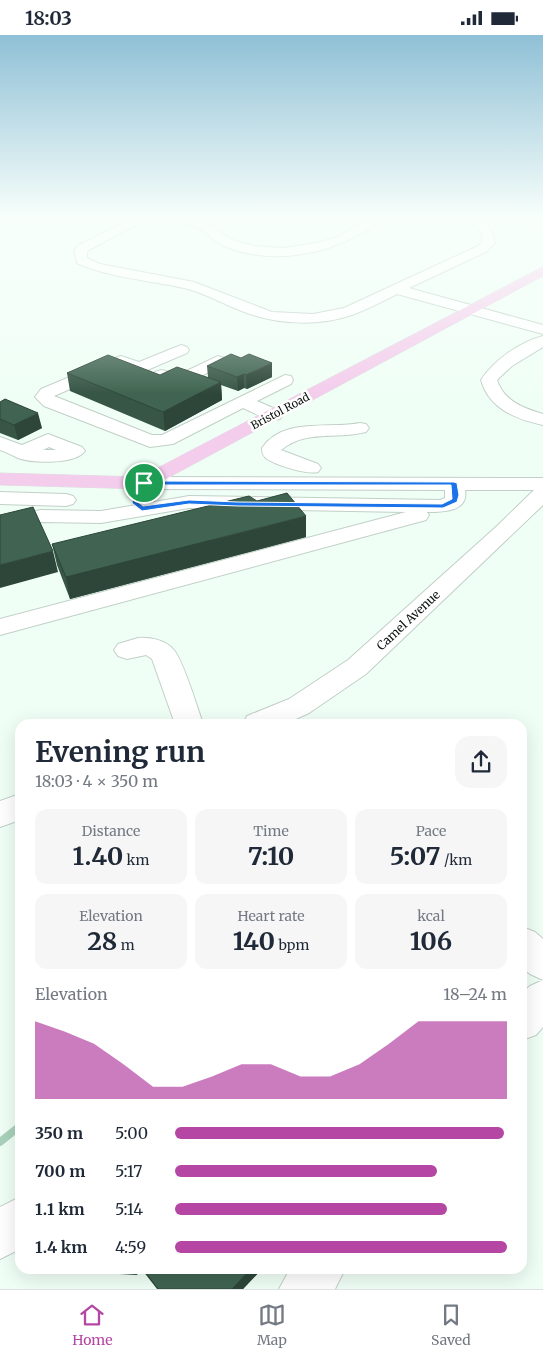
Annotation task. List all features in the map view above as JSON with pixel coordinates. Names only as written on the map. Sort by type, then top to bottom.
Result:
[{"type":"main road","name":"Bristol Road","points":[[0,479],[144,483],[533,277]]},
{"type":"street","points":[[144,277],[196,287],[259,313],[289,319],[313,319],[336,315],[421,277]]},
{"type":"street","points":[[399,287],[460,307],[473,309],[543,330]]},
{"type":"street","points":[[543,341],[504,365],[489,380],[490,389],[508,407],[543,420]]},
{"type":"street","points":[[139,368],[181,350]]},
{"type":"street","points":[[158,375],[202,357],[226,368]]},
{"type":"street","points":[[285,381],[243,401],[166,440],[150,441],[50,402],[44,397],[47,393],[121,361],[158,375],[182,379],[212,388],[243,401],[292,434]]},
{"type":"street","points":[[182,379],[226,368]]},
{"type":"street","points":[[212,388],[226,368]]},
{"type":"street","points":[[311,468],[288,461],[272,453],[271,449],[292,434],[305,430],[336,432],[360,428]]},
{"type":"street","points":[[0,443],[22,453]]},
{"type":"street","points":[[142,509],[135,503],[137,491],[144,483],[543,484]]},
{"type":"street","points":[[0,627],[421,514],[455,501],[454,483]]},
{"type":"street","name":"Camel Avenue","points":[[269,719],[299,706],[358,667],[505,531],[543,493]]},
{"type":"street","points":[[0,498],[71,508],[100,517],[189,502],[443,506]]},
{"type":"street","points":[[0,524],[116,500]]},
{"type":"street","points":[[118,534],[238,504]]},
{"type":"street","points":[[71,508],[78,537]]},
{"type":"street","points":[[127,650],[147,646],[160,652],[165,657],[187,719]]},
{"type":"street","points":[[0,814],[15,809]]},
{"type":"street","points":[[527,948],[543,962]]},
{"type":"street","points":[[527,1016],[543,999]]},
{"type":"street","points":[[0,1236],[15,1224]]},
{"type":"street","points":[[303,1289],[317,1274]]},
{"type":"building","points":[[231,354],[241,358],[249,354],[272,363],[237,377],[207,366]]},
{"type":"building","points":[[108,355],[160,375],[177,367],[221,382],[163,412],[67,373]]},
{"type":"building","points":[[5,399],[38,413],[14,425],[0,419],[0,402]]},
{"type":"building","points":[[287,493],[306,516],[66,577],[52,544],[249,496],[257,501]]},
{"type":"building","points":[[33,507],[53,551],[0,565],[0,515]]},
{"type":"building","points":[[147,1274],[246,1274],[232,1289],[158,1289]]},
{"type":"waterway","points":[[0,1142],[15,1130]]},
{"type":"route","points":[[144,483],[454,483],[456,495],[455,501],[443,506],[189,502],[142,509],[135,503],[137,491],[144,483]]}]
